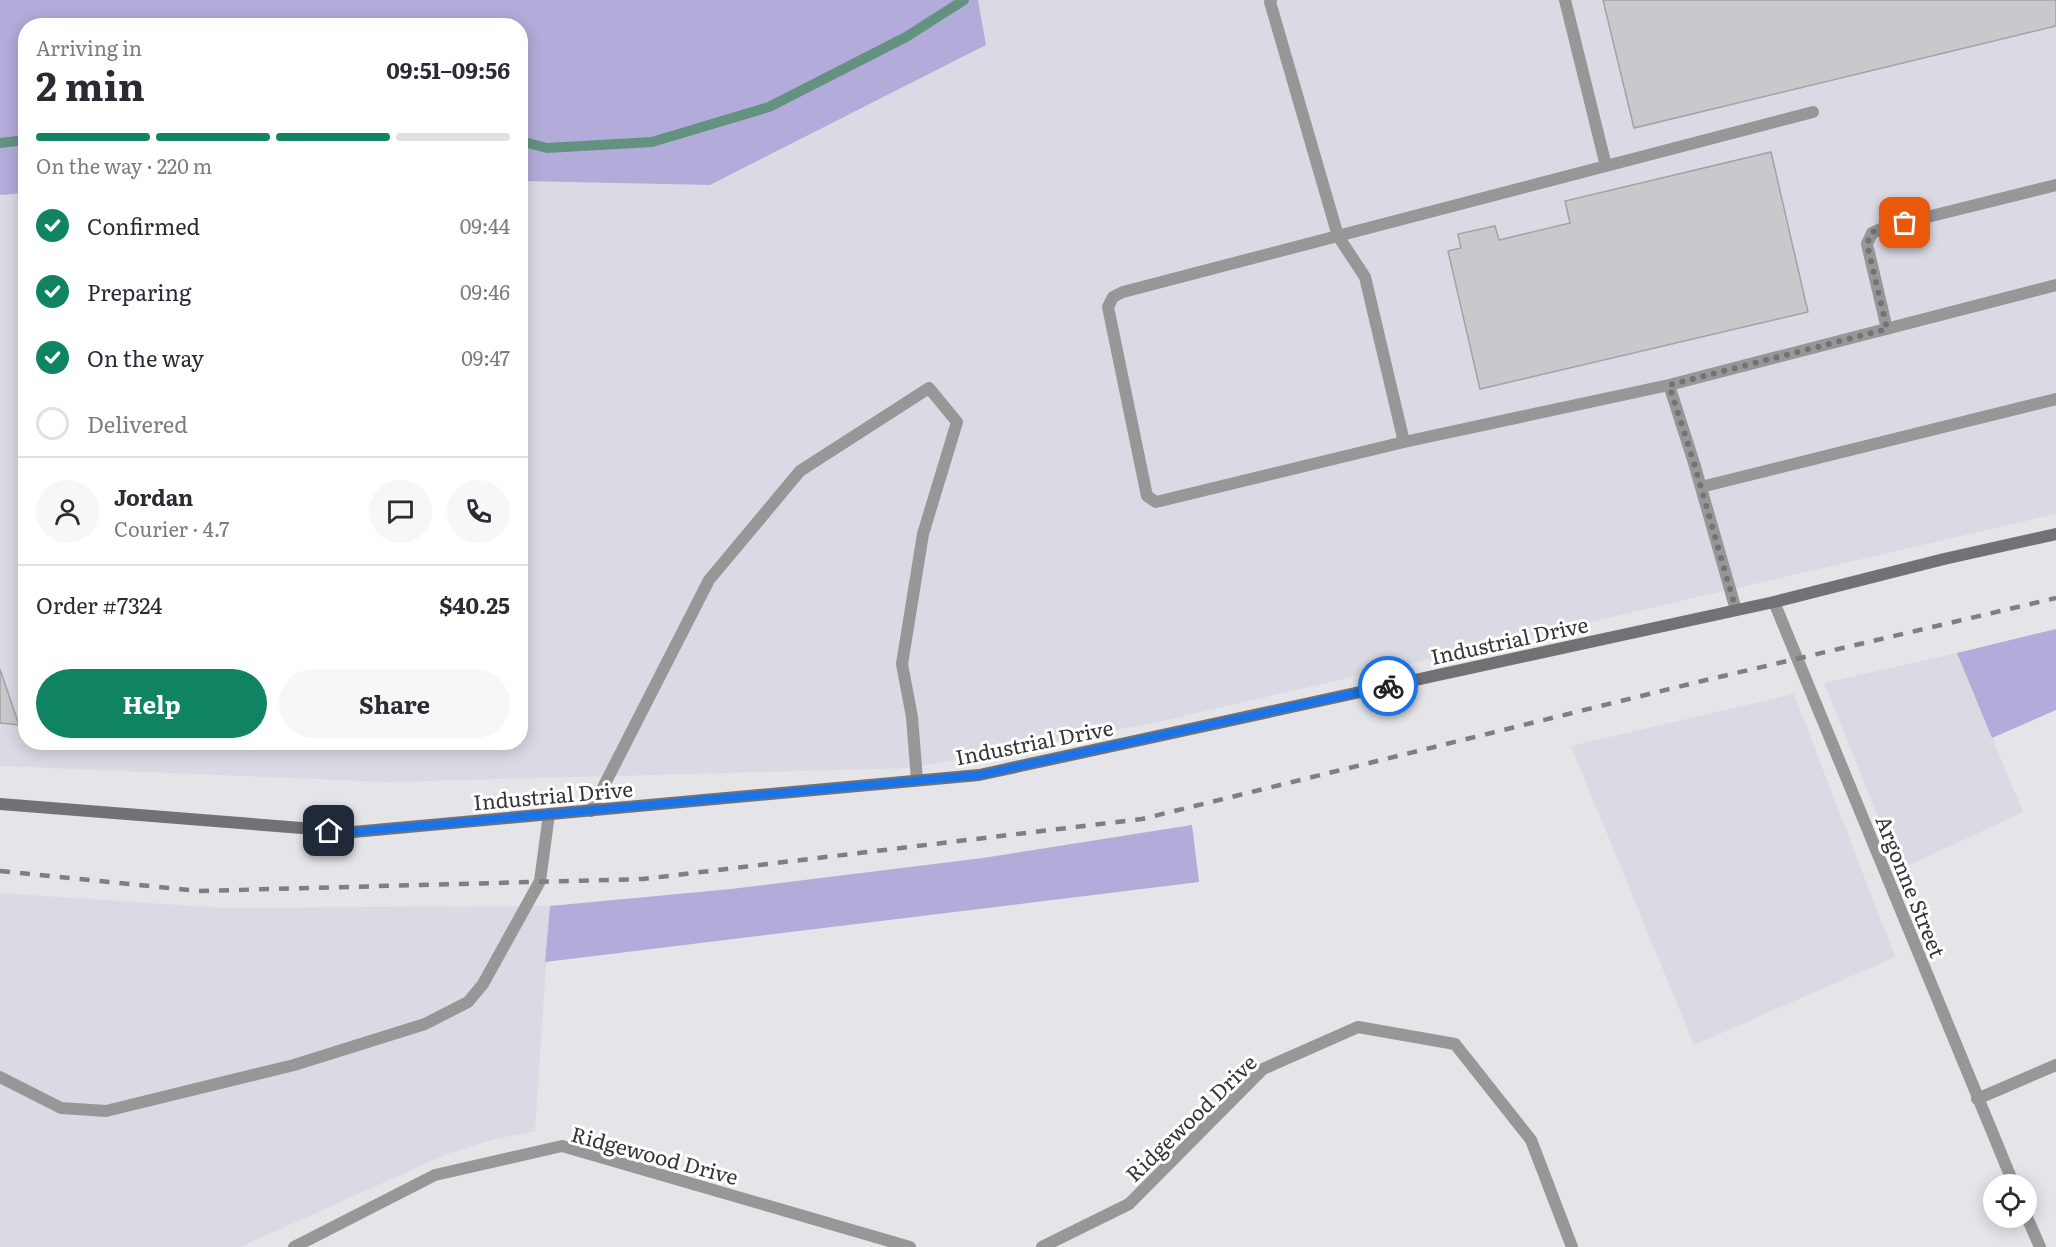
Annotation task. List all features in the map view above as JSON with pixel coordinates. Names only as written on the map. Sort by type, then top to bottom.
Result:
[{"type":"main road","name":"Industrial Drive","points":[[0,804],[353,832],[979,775],[1774,602],[1944,559],[2056,534]]},
{"type":"street","points":[[1271,0],[1273,14],[1338,236],[1365,277],[1404,442]]},
{"type":"street","points":[[1565,0],[1606,166]]},
{"type":"street","points":[[1813,112],[1123,292],[1113,297],[1108,307],[1147,496],[1156,502],[1404,442],[1669,385],[2056,285]]},
{"type":"street","points":[[1887,329],[1867,244],[1872,232],[2056,185]]},
{"type":"street","points":[[1669,385],[1736,610]]},
{"type":"street","points":[[591,811],[709,580],[800,471],[929,388],[957,422],[923,534],[902,664],[912,717],[917,780]]},
{"type":"street","points":[[1701,487],[2056,399]]},
{"type":"street","name":"Argonne Street","points":[[1774,602],[2009,1174]]},
{"type":"street","points":[[0,1077],[61,1108],[106,1111],[294,1065],[425,1024],[468,1002],[483,984],[540,881],[549,814]]},
{"type":"street","name":"Ridgewood Drive","points":[[1042,1247],[1129,1204],[1263,1069],[1358,1027],[1455,1044],[1530,1140],[1572,1247]]},
{"type":"street","points":[[1977,1099],[2056,1065]]},
{"type":"street","name":"Ridgewood Drive","points":[[294,1247],[435,1175],[562,1146],[910,1247]]},
{"type":"street","points":[[2032,1228],[2040,1247]]},
{"type":"shaded area","points":[[0,0],[978,0],[986,45],[710,185],[528,181],[528,18],[18,18],[18,194],[0,194]]},
{"type":"shaded area","points":[[978,0],[2056,0],[2056,514],[1158,722],[912,768],[387,782],[0,766],[0,194],[18,193],[18,750],[528,750],[528,181],[710,185],[986,45]]},
{"type":"shaded area","points":[[2056,629],[2056,710],[1992,738],[1957,653]]},
{"type":"shaded area","points":[[1957,653],[2023,812],[1899,870],[1824,683]]},
{"type":"shaded area","points":[[1794,694],[1895,957],[1694,1045],[1571,746]]},
{"type":"shaded area","points":[[1192,825],[1199,882],[545,962],[550,906],[731,889],[983,858]]},
{"type":"shaded area","points":[[0,893],[223,908],[550,906],[535,1131],[495,1139],[447,1154],[240,1247],[0,1247]]},
{"type":"building","points":[[1603,0],[2056,0],[2056,26],[1634,128]]},
{"type":"building","points":[[1771,152],[1808,312],[1480,389],[1448,251],[1461,248],[1458,234],[1495,226],[1499,240],[1570,223],[1565,201]]},
{"type":"building","points":[[0,669],[18,725],[0,723]]},
{"type":"waterway","points":[[528,143],[547,148],[652,142],[769,107],[906,37],[964,0]]},
{"type":"waterway","points":[[0,143],[18,141]]},
{"type":"railway","points":[[0,871],[198,891],[643,879],[1142,819],[1702,681],[2056,598]]},
{"type":"way so far","points":[[1388,686],[1736,610],[1669,385],[1887,329],[1867,244],[1872,232],[1905,223]]},
{"type":"route","points":[[329,831],[353,832],[979,775],[1388,686]]}]
